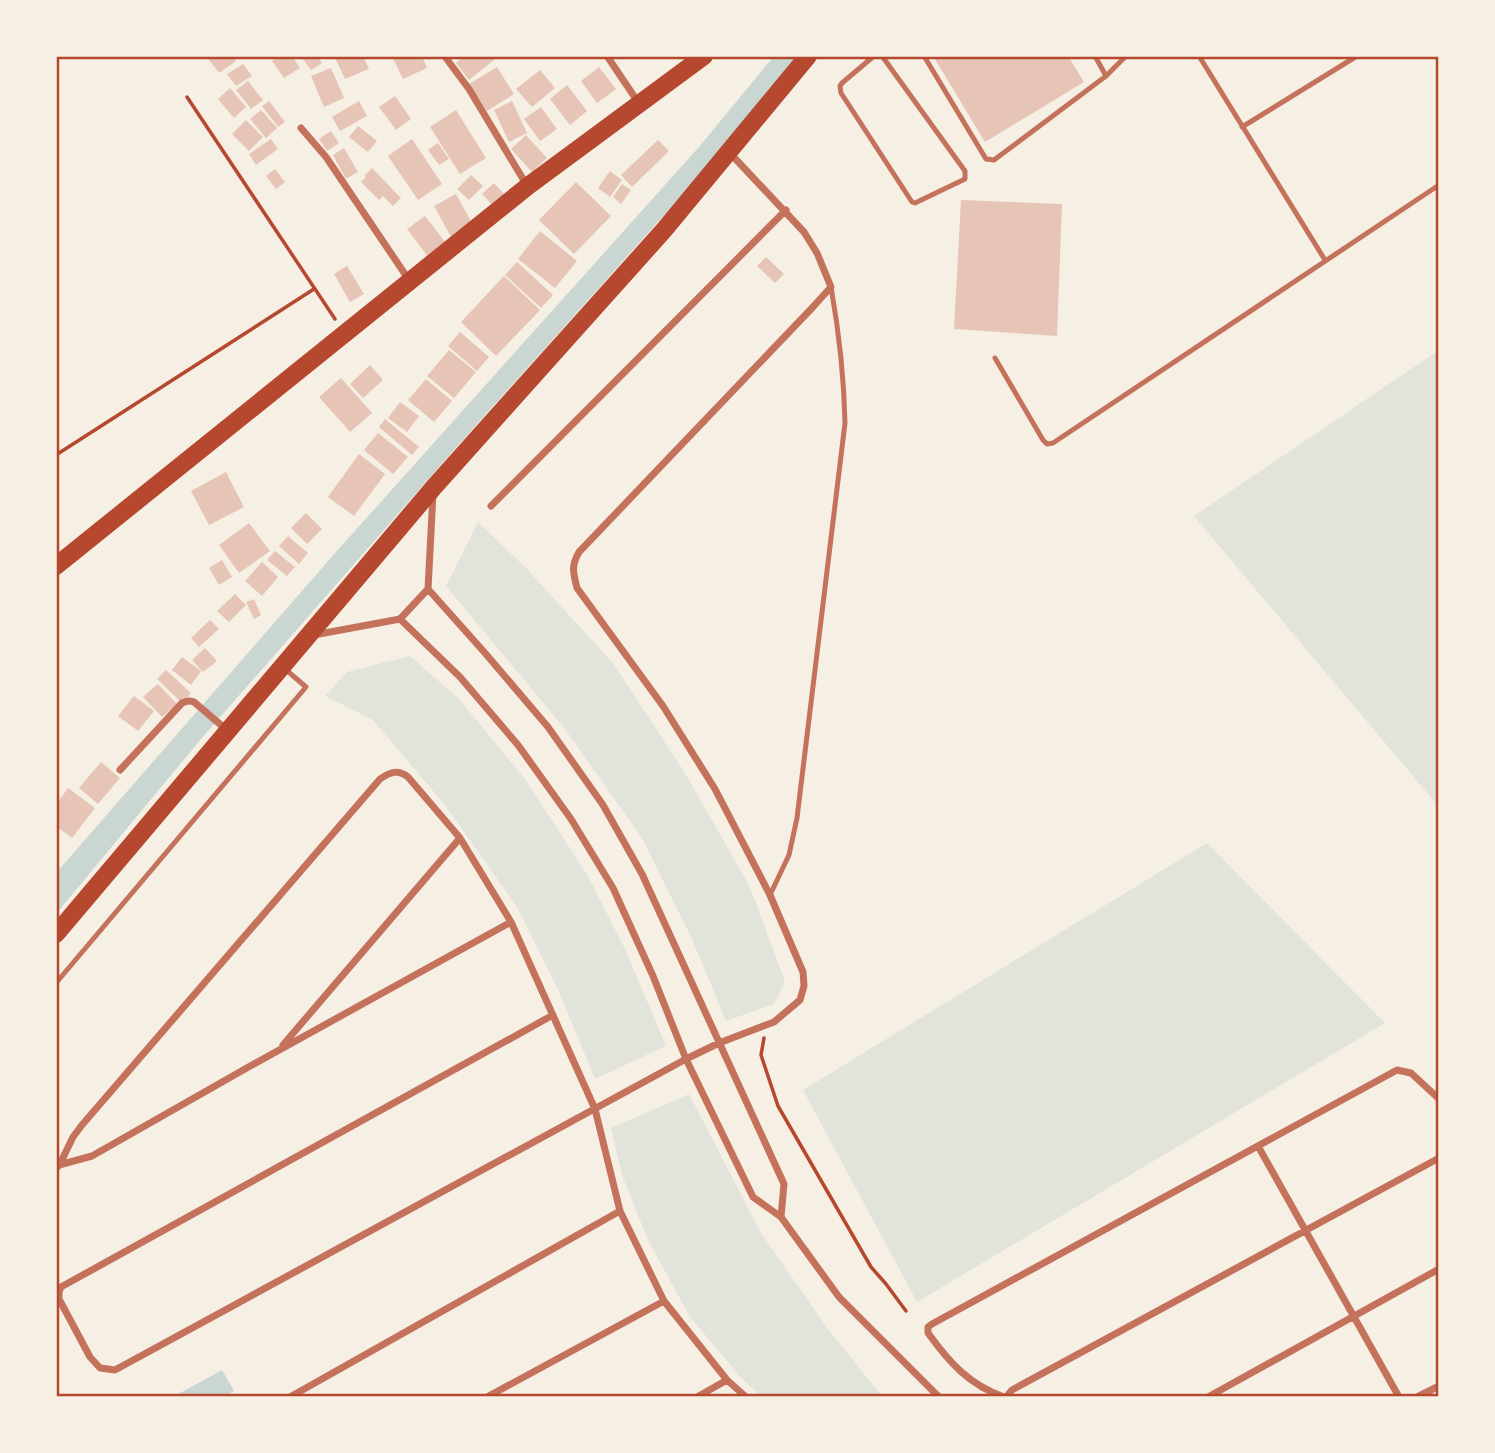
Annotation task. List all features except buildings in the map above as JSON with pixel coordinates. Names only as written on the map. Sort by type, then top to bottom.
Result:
[{"type":"main road","points":[[56,566],[528,186],[704,56]]},
{"type":"main road","points":[[56,934],[224,728],[283,667],[434,486],[664,230],[808,56]]},
{"type":"street","points":[[607,56],[638,103]]},
{"type":"street","points":[[446,58],[469,89],[528,186]]},
{"type":"street","points":[[301,128],[326,157],[409,281]]},
{"type":"street","points":[[553,1015],[61,1287],[59,1299],[90,1357],[100,1368],[115,1370],[686,1059],[774,1022],[800,1000],[804,986],[803,972],[770,895],[715,789],[663,706],[577,588],[573,575],[573,563],[579,552],[831,287],[817,253],[804,232],[728,151]]},
{"type":"street","points":[[491,506],[786,210]]},
{"type":"street","points":[[309,635],[400,619],[428,589],[434,486]]},
{"type":"street","points":[[428,589],[548,727],[603,805],[642,874],[784,1184],[781,1217]]},
{"type":"street","points":[[400,619],[460,677],[519,745],[571,818],[613,888],[653,976],[686,1059],[753,1197],[781,1217],[839,1297],[939,1397]]},
{"type":"street","points":[[120,770],[182,703],[190,700],[194,702],[224,728]]},
{"type":"street","points":[[57,1166],[82,1125],[380,779],[388,774],[403,773],[460,838],[511,922],[595,1109],[620,1211],[664,1301],[727,1380],[747,1397]]},
{"type":"street","points":[[280,1049],[460,838]]},
{"type":"street","points":[[57,1166],[92,1156],[511,922]]},
{"type":"street","points":[[1438,1098],[1411,1073],[1397,1070],[932,1324],[928,1327],[928,1333],[945,1356],[965,1376],[987,1391],[1007,1395],[1439,1158]]},
{"type":"street","points":[[1258,1146],[1399,1397]]},
{"type":"street","points":[[290,1397],[620,1211]]},
{"type":"street","points":[[1208,1397],[1439,1269]]},
{"type":"street","points":[[487,1397],[664,1301]]},
{"type":"street","points":[[696,1397],[727,1380]]},
{"type":"street","points":[[1418,1397],[1439,1386]]},
{"type":"lane","points":[[874,56],[842,83],[841,93],[915,203],[965,179],[965,171],[882,56]]},
{"type":"lane","points":[[924,56],[986,159],[990,160],[994,160],[1106,76],[1126,56]]},
{"type":"lane","points":[[1095,56],[1106,76]]},
{"type":"lane","points":[[1199,56],[1325,260]]},
{"type":"lane","points":[[1242,127],[1357,56]]},
{"type":"lane","points":[[995,358],[1044,440],[1047,444],[1053,443],[1439,184]]},
{"type":"lane","points":[[770,895],[789,855],[797,818],[845,423],[844,390],[831,287]]},
{"type":"lane","points":[[56,983],[306,687],[283,667]]},
{"type":"path","points":[[187,97],[332,316]]},
{"type":"path","points":[[56,455],[314,289]]},
{"type":"path","points":[[774,1022],[764,1038],[761,1055],[778,1106],[870,1266],[906,1311]]},
{"type":"shaded area","points":[[774,56],[801,56],[715,158],[452,452],[201,739],[56,914],[56,873],[336,552],[699,147]]},
{"type":"shaded area","points":[[1439,350],[1439,807],[1194,516]]},
{"type":"shaded area","points":[[478,522],[526,568],[613,663],[685,773],[750,887],[785,982],[774,1004],[726,1021],[692,939],[642,838],[565,729],[446,586]]},
{"type":"shaded area","points":[[410,656],[458,698],[525,779],[588,876],[625,949],[666,1046],[595,1079],[560,994],[517,907],[445,805],[373,720],[325,696],[347,672]]},
{"type":"shaded area","points":[[1207,843],[1385,1023],[917,1302],[803,1090]]},
{"type":"shaded area","points":[[689,1094],[761,1233],[828,1329],[881,1395],[763,1397],[744,1381],[690,1317],[647,1238],[622,1175],[611,1128]]},
{"type":"shaded area","points":[[222,1370],[234,1391],[224,1397],[173,1397]]}]
